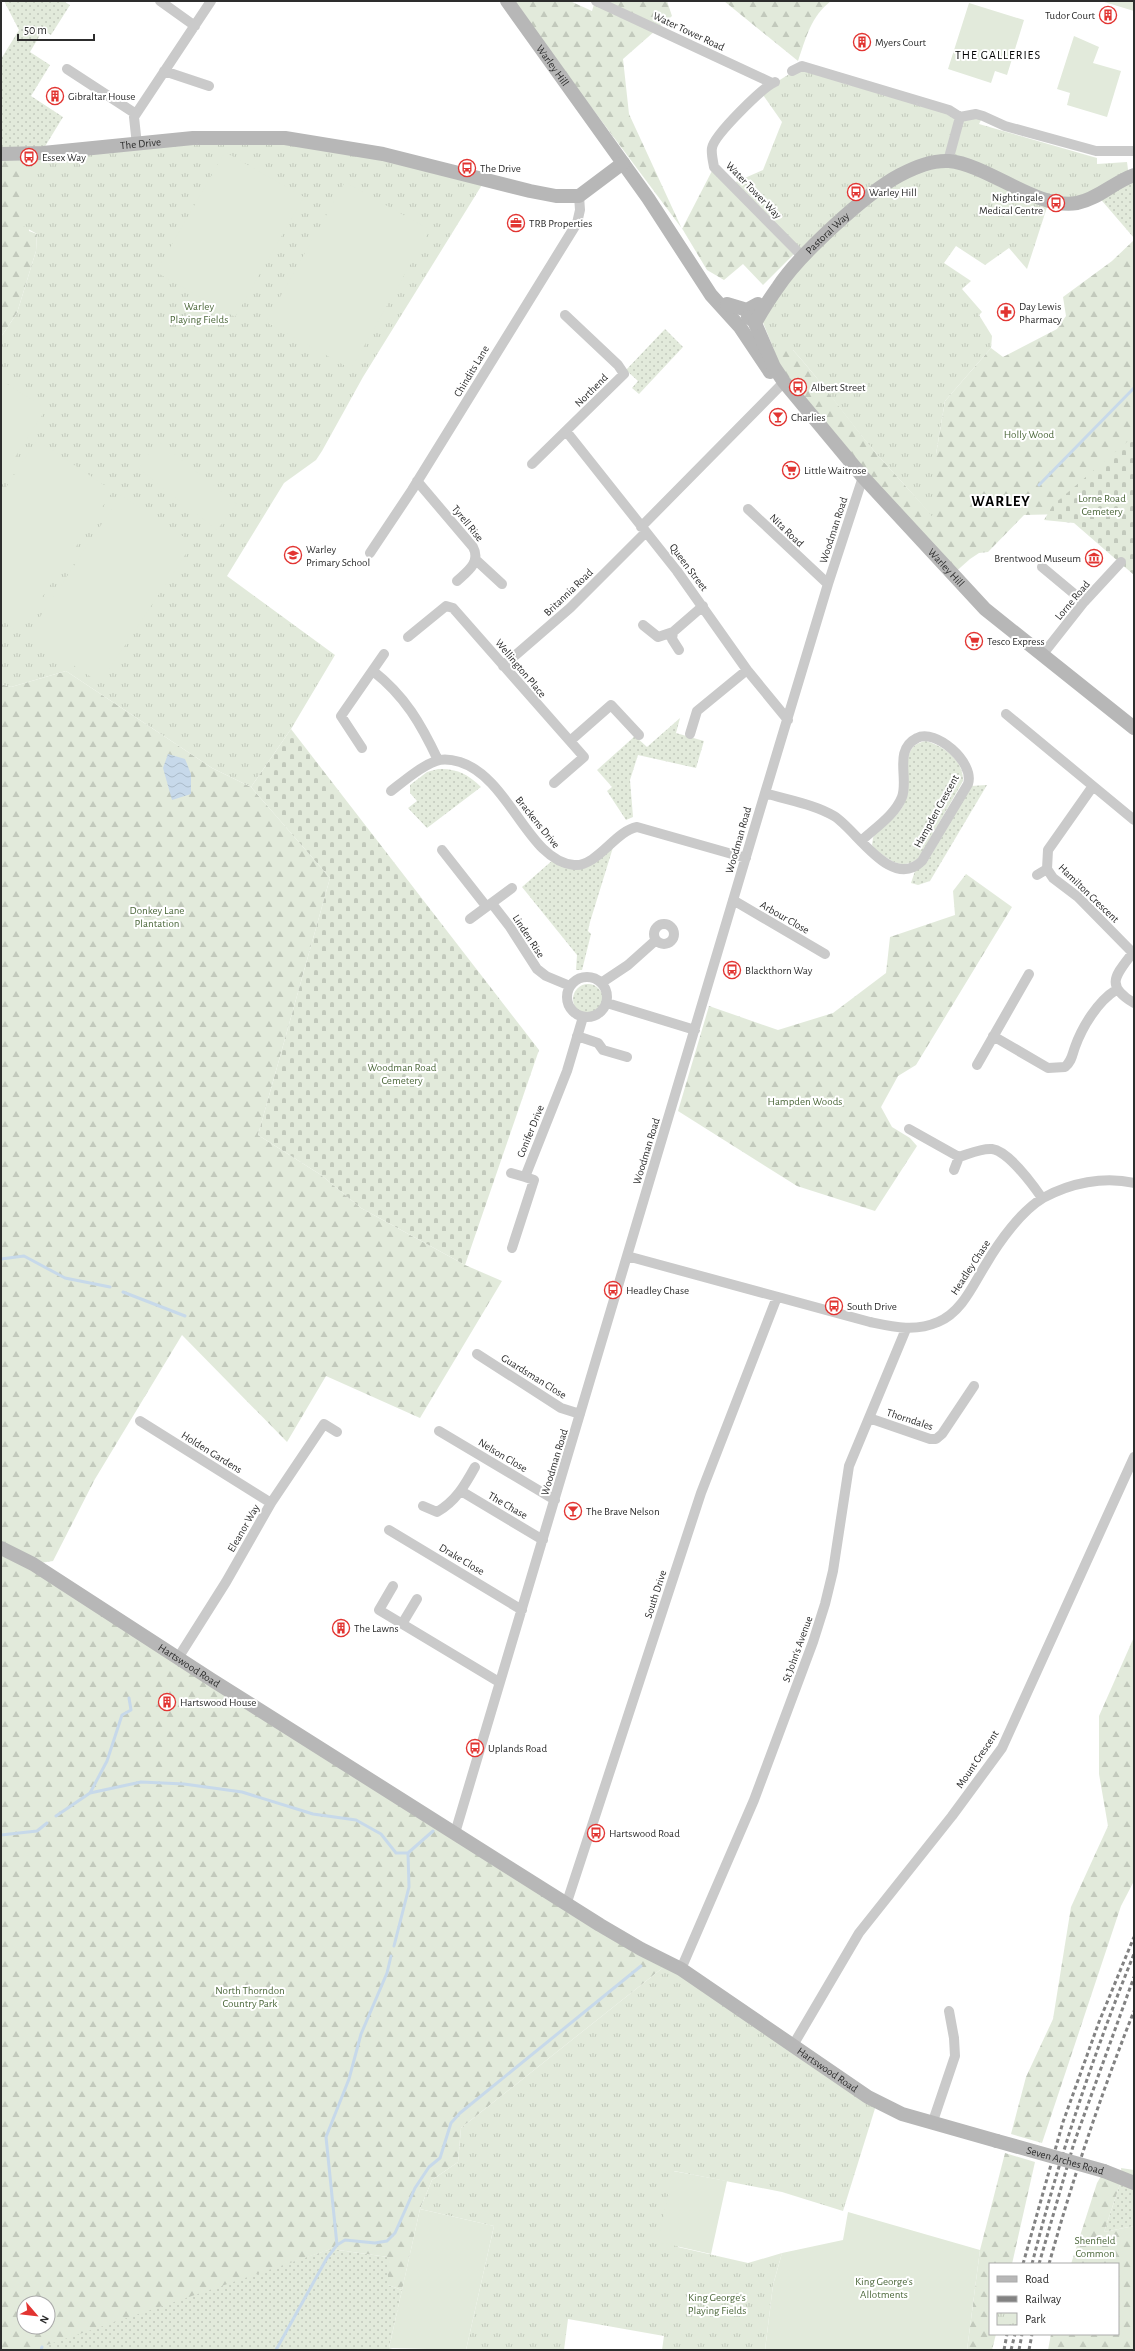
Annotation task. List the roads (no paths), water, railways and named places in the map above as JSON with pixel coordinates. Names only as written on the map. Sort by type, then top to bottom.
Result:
[{"type":"street","points":[[160,1],[195,26]]},
{"type":"street","points":[[137,145],[134,117],[212,1]]},
{"type":"street","name":"Warley Hill","points":[[507,1],[623,163],[711,295],[748,323]]},
{"type":"street","name":"Water Tower Road","points":[[596,1],[773,83]]},
{"type":"street","points":[[792,71],[802,66],[949,110],[960,117],[976,114],[1012,128],[1096,152],[1134,151]]},
{"type":"street","points":[[67,69],[136,114]]},
{"type":"street","points":[[164,71],[209,86]]},
{"type":"street","name":"Water Tower Way","points":[[773,83],[718,135],[712,147],[714,167],[803,257]]},
{"type":"street","points":[[948,161],[960,117]]},
{"type":"street","name":"The Drive","points":[[1,154],[22,154],[137,145],[193,138],[285,138],[383,154],[530,192],[556,196],[579,196]]},
{"type":"street","name":"Pastoral Way","points":[[778,286],[803,257],[884,185],[900,174],[926,164],[948,161],[967,166],[1056,203],[1077,203],[1134,176]]},
{"type":"street","points":[[579,196],[623,163]]},
{"type":"street","name":"Chindits Lane","points":[[370,553],[417,481],[576,223],[580,210],[579,196]]},
{"type":"street","points":[[727,304],[747,310],[759,303],[778,286]]},
{"type":"street","points":[[748,323],[778,286]]},
{"type":"street","name":"Warley Hill","points":[[707,287],[748,323],[771,373],[784,382],[863,477],[985,609],[1133,724]]},
{"type":"street","points":[[748,323],[759,303]]},
{"type":"street","name":"Northend","points":[[532,464],[624,374],[618,365],[565,315]]},
{"type":"street","points":[[644,529],[784,382]]},
{"type":"street","name":"Queen Street","points":[[566,432],[644,529],[703,606],[747,670],[788,720]]},
{"type":"street","name":"Woodman Road","points":[[455,1833],[765,793],[828,584],[863,477]]},
{"type":"street","name":"Tyrell Rise","points":[[417,481],[473,547],[477,554],[476,560],[457,582]]},
{"type":"street","name":"Nita Road","points":[[748,509],[828,584]]},
{"type":"street","name":"Britannia Road","points":[[503,666],[570,608],[644,529]]},
{"type":"street","points":[[476,560],[502,584]]},
{"type":"street","name":"Lorne Road","points":[[1043,654],[1084,602],[1121,562]]},
{"type":"street","points":[[1042,567],[1084,602]]},
{"type":"street","name":"Wellington Place","points":[[408,637],[449,605],[466,622],[584,757],[554,783]]},
{"type":"street","points":[[643,625],[658,637],[673,632],[703,606]]},
{"type":"street","points":[[673,632],[672,639],[679,650]]},
{"type":"street","points":[[362,748],[341,716],[384,654]]},
{"type":"street","points":[[690,734],[697,711],[747,670]]},
{"type":"street","points":[[373,671],[388,683],[419,720],[438,760],[414,773],[391,791]]},
{"type":"street","points":[[570,741],[611,705],[639,735]]},
{"type":"street","points":[[1006,714],[1134,820]]},
{"type":"street","name":"Hampden Crescent","points":[[765,793],[834,816],[873,854],[892,866],[905,870],[917,866],[922,861],[968,784],[968,769],[961,757],[934,738],[922,736],[913,741],[903,757],[904,788],[899,804],[861,841]]},
{"type":"street","name":"Brackens Drive","points":[[438,760],[454,760],[467,764],[489,779],[544,850],[561,863],[576,865],[588,862],[628,828],[637,827],[746,858]]},
{"type":"street","name":"Hamilton Crescent","points":[[1093,786],[1048,850],[1047,869],[1053,878],[1078,897],[1133,952]]},
{"type":"street","name":"Linden Rise","points":[[442,850],[510,927],[537,969],[546,976],[570,986]]},
{"type":"street","points":[[1037,875],[1047,869]]},
{"type":"street","points":[[470,919],[512,888]]},
{"type":"street","name":"Arbour Close","points":[[733,900],[825,954]]},
{"type":"street","points":[[601,983],[628,965],[656,940]]},
{"type":"street","points":[[1133,952],[1117,975],[1116,990],[1121,996],[1134,1003]]},
{"type":"street","points":[[977,1065],[1029,974]]},
{"type":"street","points":[[583,977],[591,977],[601,983],[606,988],[607,1003],[601,1013],[589,1018],[582,1017],[573,1012],[567,997],[570,986],[583,977]]},
{"type":"street","points":[[993,1036],[1048,1068],[1066,1067],[1071,1062],[1075,1047],[1095,1011],[1106,997],[1116,990]]},
{"type":"street","points":[[607,1003],[695,1030]]},
{"type":"street","name":"Conifer Drive","points":[[512,1248],[534,1180],[582,1017]]},
{"type":"street","points":[[577,1036],[598,1043],[603,1050],[627,1057]]},
{"type":"street","points":[[909,1129],[959,1157],[986,1149],[994,1149],[1005,1156],[1033,1185],[1042,1198]]},
{"type":"street","points":[[954,1170],[959,1157]]},
{"type":"street","points":[[511,1172],[534,1180]]},
{"type":"street","name":"Headley Chase","points":[[627,1256],[870,1322],[906,1329],[939,1322],[955,1310],[968,1296],[1007,1233],[1042,1198],[1093,1180],[1134,1183]]},
{"type":"street","name":"South Drive","points":[[566,1902],[701,1493],[777,1297]]},
{"type":"street","name":"St John's Avenue","points":[[681,1969],[754,1800],[825,1604],[833,1571],[849,1466],[906,1329]]},
{"type":"street","name":"Guardsman Close","points":[[477,1354],[561,1408],[580,1414]]},
{"type":"street","name":"Thorndales","points":[[869,1418],[930,1439],[936,1439],[942,1434],[968,1389]]},
{"type":"street","name":"Holden Gardens","points":[[140,1421],[271,1503]]},
{"type":"street","name":"Eleanor Way","points":[[178,1658],[226,1582],[271,1503],[324,1424],[337,1432]]},
{"type":"street","name":"Nelson Close","points":[[439,1431],[555,1500]]},
{"type":"street","name":"Mount Crescent","points":[[792,2046],[859,1933],[952,1816],[1002,1748],[1134,1457]]},
{"type":"street","points":[[423,1506],[437,1512],[451,1502],[461,1491],[475,1467]]},
{"type":"street","name":"The Chase","points":[[461,1491],[543,1540]]},
{"type":"street","name":"Drake Close","points":[[389,1530],[522,1610]]},
{"type":"street","name":"Hartswood Road","points":[[1,1548],[34,1564],[178,1658],[641,1950],[681,1969],[868,2097],[902,2114],[932,2124],[997,2141]]},
{"type":"street","points":[[394,1586],[379,1610],[499,1682]]},
{"type":"street","points":[[402,1624],[417,1599]]},
{"type":"street","points":[[932,2124],[955,2056],[954,2038],[949,2011]]},
{"type":"street","name":"Seven Arches Road","points":[[997,2141],[1104,2171],[1134,2183]]},
{"type":"water","points":[[168,754],[185,759],[191,774],[191,794],[172,800],[163,768]]},
{"type":"waterway","points":[[1039,485],[1134,388]]},
{"type":"waterway","points":[[1,1259],[24,1256],[65,1278],[110,1287]]},
{"type":"waterway","points":[[123,1292],[185,1316]]},
{"type":"waterway","points":[[90,1793],[107,1761],[122,1715],[131,1710],[129,1698]]},
{"type":"waterway","points":[[56,1816],[90,1793],[141,1782],[184,1784],[242,1792],[313,1814],[356,1820],[381,1834],[396,1853],[408,1853],[433,1831]]},
{"type":"waterway","points":[[1,1835],[37,1831],[47,1823]]},
{"type":"waterway","points":[[394,1946],[409,1887],[408,1853]]},
{"type":"waterway","points":[[337,2245],[326,2137],[349,2079],[361,2034],[387,1973],[391,1956]]},
{"type":"waterway","points":[[276,2350],[327,2258],[337,2245],[345,2240],[375,2243],[387,2241],[395,2233],[415,2188],[429,2167],[440,2158],[451,2123],[460,2113],[641,1966]]},
{"type":"railway","points":[[1023,2263],[1063,2122],[1099,2022],[1134,1937]]},
{"type":"railway","points":[[1032,2263],[1065,2146],[1105,2030],[1134,1954]]},
{"type":"railway","points":[[1039,2263],[1074,2143],[1134,1977]]},
{"type":"railway","points":[[1049,2263],[1088,2136],[1134,2011]]},
{"type":"railway","points":[[1004,2350],[1007,2335]]},
{"type":"railway","points":[[1011,2350],[1015,2335]]},
{"type":"railway","points":[[1019,2350],[1022,2335]]},
{"type":"railway","points":[[1029,2350],[1032,2335]]},
{"type":"place","name":"Tudor Court","points":[[1108,15]]},
{"type":"place","name":"Myers Court","points":[[862,42]]},
{"type":"place","name":"Gibraltar House","points":[[55,96]]},
{"type":"place","name":"Essex Way","points":[[29,157]]},
{"type":"place","name":"The Drive","points":[[467,168]]},
{"type":"place","name":"Warley Hill","points":[[856,192]]},
{"type":"place","name":"Nightingale Medical Centre","points":[[1056,203]]},
{"type":"place","name":"TRB Properties","points":[[516,223]]},
{"type":"place","name":"Day Lewis Pharmacy","points":[[1006,312]]},
{"type":"place","name":"Albert Street","points":[[798,387]]},
{"type":"place","name":"Charlies","points":[[778,417]]},
{"type":"place","name":"Little Waitrose","points":[[791,470]]},
{"type":"place","name":"Warley Primary School","points":[[293,555]]},
{"type":"place","name":"Brentwood Museum","points":[[1094,558]]},
{"type":"place","name":"Tesco Express","points":[[974,641]]},
{"type":"place","name":"Blackthorn Way","points":[[732,970]]},
{"type":"place","name":"Headley Chase","points":[[613,1290]]},
{"type":"place","name":"South Drive","points":[[834,1306]]},
{"type":"place","name":"The Brave Nelson","points":[[573,1511]]},
{"type":"place","name":"The Lawns","points":[[341,1628]]},
{"type":"place","name":"Hartswood House","points":[[167,1702]]},
{"type":"place","name":"Uplands Road","points":[[475,1748]]},
{"type":"place","name":"Hartswood Road","points":[[596,1833]]},
{"type":"district","name":"THE GALLERIES","points":[[998,55]]},
{"type":"district","name":"WARLEY","points":[[1001,501]]},
{"type":"park label","name":"Warley Playing Fields","points":[[199,312]]},
{"type":"park label","name":"Holly Wood","points":[[1029,434]]},
{"type":"park label","name":"Lorne Road Cemetery","points":[[1102,504]]},
{"type":"park label","name":"Donkey Lane Plantation","points":[[157,916]]},
{"type":"park label","name":"Woodman Road Cemetery","points":[[402,1073]]},
{"type":"park label","name":"Hampden Woods","points":[[805,1101]]},
{"type":"park label","name":"North Thorndon Country Park","points":[[250,1996]]},
{"type":"park label","name":"Shenfield Common","points":[[1095,2246]]},
{"type":"park label","name":"King George's Allotments","points":[[884,2287]]},
{"type":"park label","name":"King George's Playing Fields","points":[[717,2303]]}]
